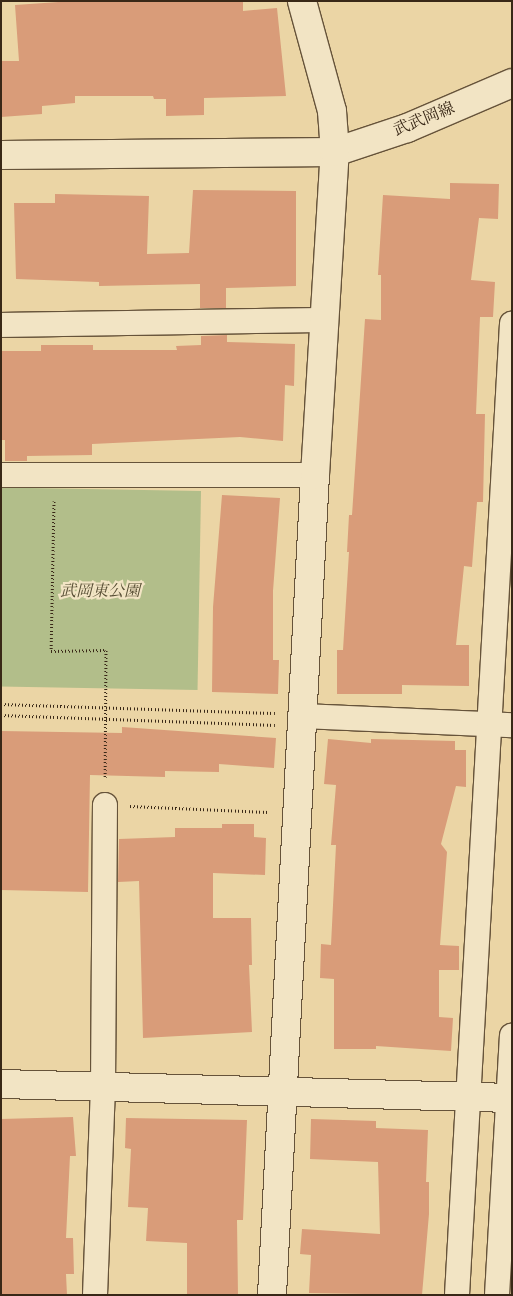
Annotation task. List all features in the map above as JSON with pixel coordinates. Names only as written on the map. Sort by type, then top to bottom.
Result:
[{"type":"street","points":[[272,1295],[283,1092],[290,718],[315,475],[335,152],[332,111],[302,1]]},
{"type":"street","name":"武武岡線","points":[[1,155],[335,152],[510,90]]},
{"type":"street","points":[[1,325],[324,320]]},
{"type":"street","points":[[457,1295],[468,1097],[502,725],[512,324]]},
{"type":"street","points":[[1,475],[315,475]]},
{"type":"street","points":[[290,718],[502,725]]},
{"type":"street","points":[[95,1295],[103,1087],[105,805]]},
{"type":"street","points":[[496,1295],[510,1098],[512,1035]]},
{"type":"street","points":[[1,1084],[510,1098]]},
{"type":"path","points":[[54,475],[51,651],[106,650],[105,805],[280,813]]},
{"type":"path","points":[[1,704],[290,718]]},
{"type":"path","points":[[1,715],[106,720],[290,718]]},
{"type":"green space","name":"武岡東公園","points":[[1,488],[201,491],[198,690],[1,687]]},
{"type":"building","points":[[73,1],[243,1],[243,11],[277,8],[286,96],[204,98],[204,115],[166,116],[166,99],[154,99],[153,96],[75,96],[75,103],[42,106],[42,114],[1,117],[1,61],[19,61],[15,5]]},
{"type":"building","points":[[450,183],[499,184],[498,219],[479,218],[471,280],[495,282],[493,317],[480,317],[476,414],[485,414],[483,502],[477,502],[472,567],[464,566],[456,645],[469,645],[469,686],[402,685],[402,694],[337,694],[337,650],[343,650],[349,552],[347,552],[349,515],[352,515],[365,319],[381,320],[381,275],[378,275],[383,195],[450,199]]},
{"type":"building","points":[[193,190],[296,191],[296,286],[226,288],[226,308],[200,308],[200,284],[99,286],[99,282],[16,279],[14,203],[55,203],[55,194],[149,196],[147,254],[189,253]]},
{"type":"building","points":[[227,335],[227,342],[295,344],[294,386],[285,385],[283,441],[240,437],[92,444],[92,455],[27,456],[27,461],[5,461],[5,440],[1,440],[1,351],[41,351],[41,345],[93,345],[93,350],[177,350],[176,346],[201,345],[201,336]]},
{"type":"building","points":[[222,495],[280,498],[273,591],[273,660],[279,660],[278,694],[212,692],[213,607]]},
{"type":"building","points":[[122,727],[276,738],[274,768],[219,764],[219,772],[165,771],[165,777],[90,775],[88,892],[1,890],[1,731],[122,733]]},
{"type":"building","points":[[328,739],[371,743],[371,739],[455,741],[455,750],[466,750],[466,787],[456,786],[441,844],[447,852],[440,945],[459,946],[459,970],[439,970],[439,1017],[453,1018],[451,1051],[376,1046],[376,1049],[334,1049],[334,979],[320,978],[321,944],[331,945],[336,845],[331,845],[336,785],[324,784]]},
{"type":"building","points":[[222,824],[254,824],[254,837],[266,838],[265,875],[213,873],[213,918],[251,918],[252,965],[249,965],[252,1032],[143,1038],[139,881],[118,882],[119,839],[175,837],[175,828],[222,828]]},
{"type":"building","points":[[73,1117],[76,1156],[70,1156],[66,1238],[73,1238],[74,1274],[66,1274],[67,1295],[1,1295],[1,1119]]},
{"type":"building","points":[[126,1118],[247,1120],[243,1220],[237,1220],[238,1295],[187,1295],[187,1243],[146,1241],[148,1208],[128,1207],[131,1149],[125,1148]]},
{"type":"building","points":[[311,1119],[376,1121],[376,1128],[428,1130],[426,1182],[429,1182],[429,1214],[422,1295],[309,1293],[311,1255],[300,1254],[302,1229],[380,1234],[378,1162],[310,1159]]}]
